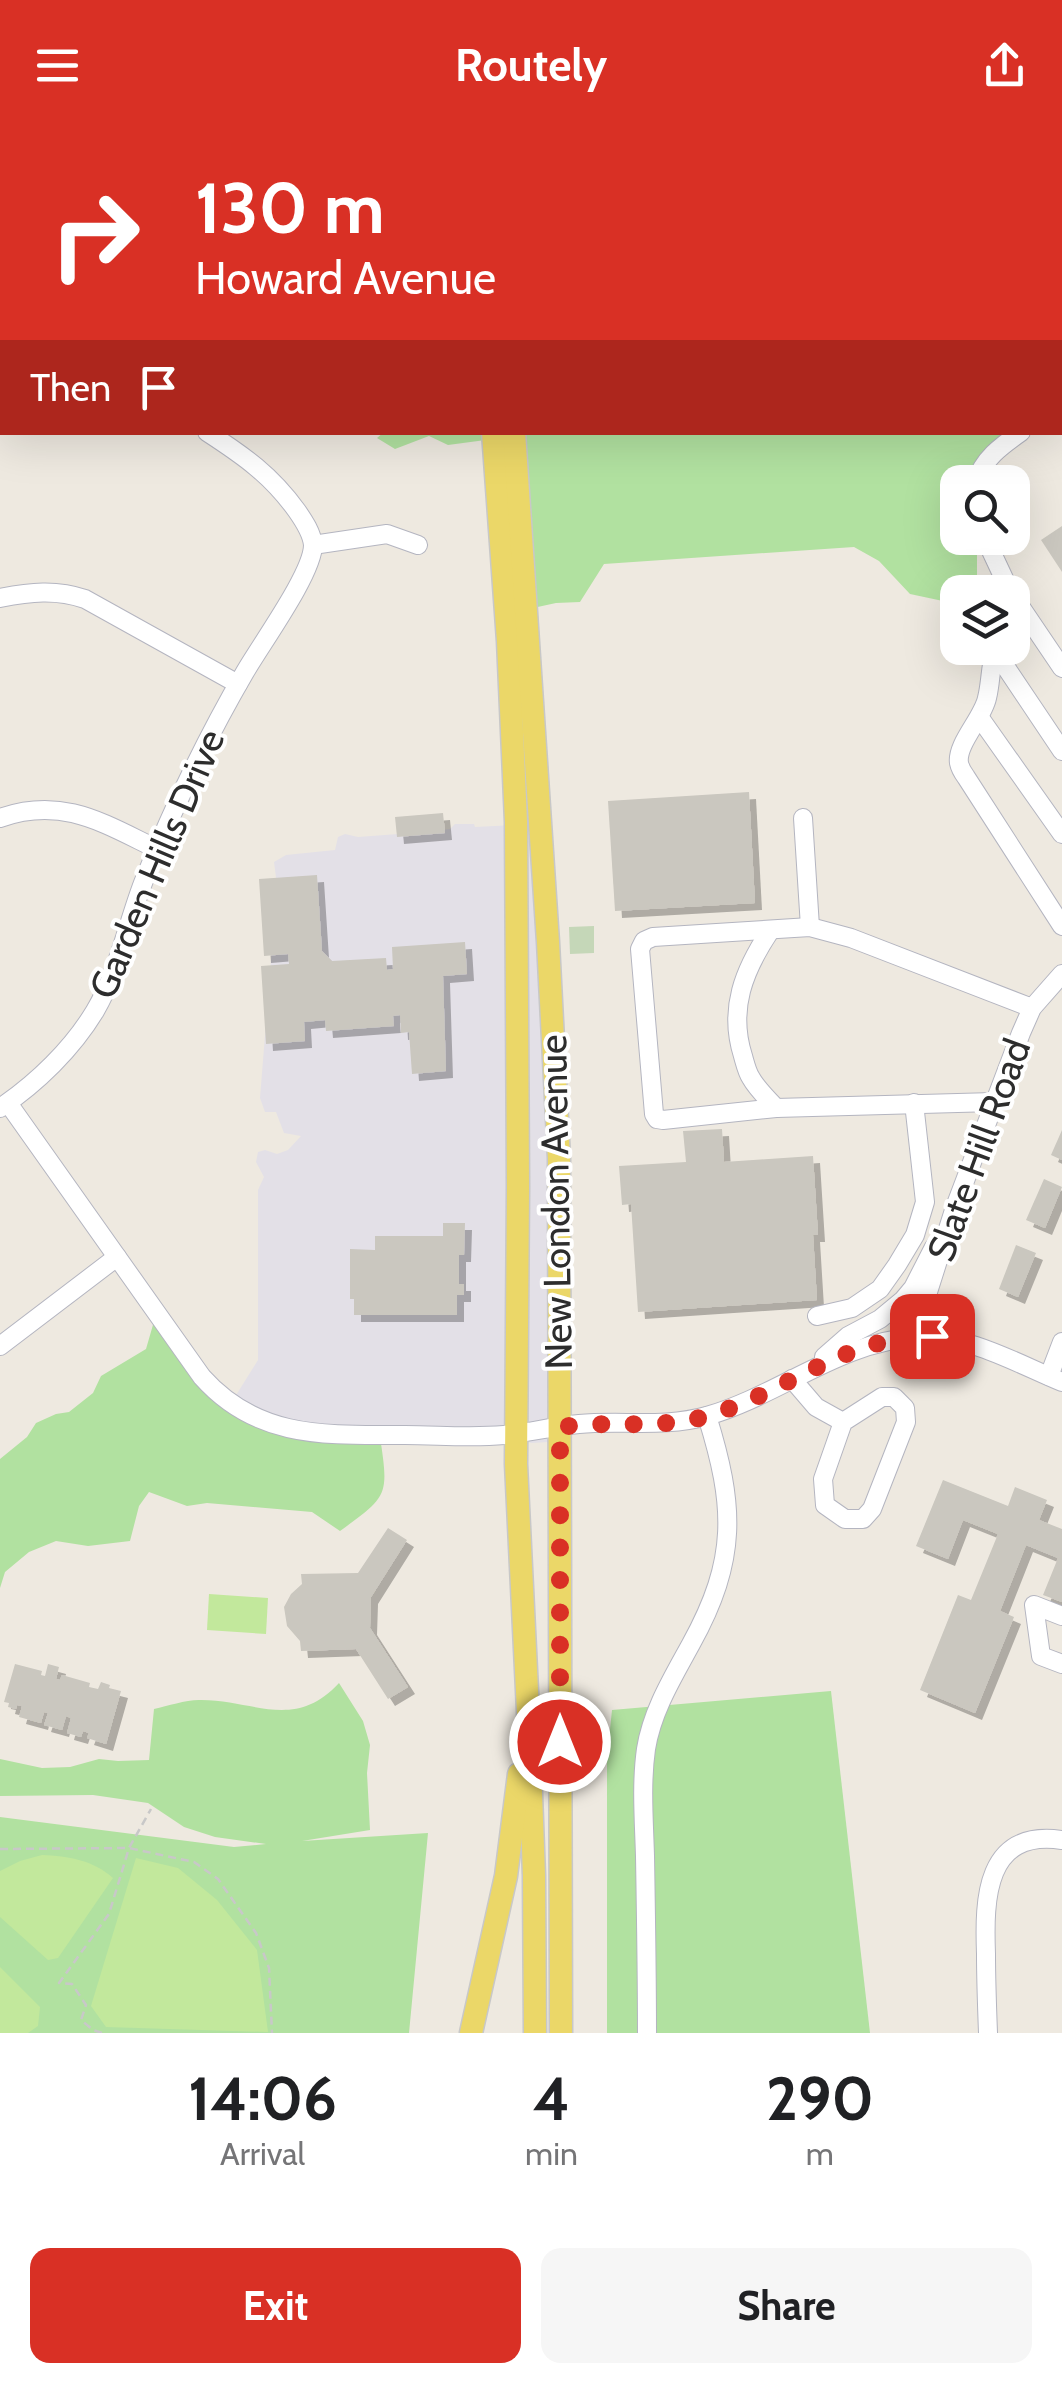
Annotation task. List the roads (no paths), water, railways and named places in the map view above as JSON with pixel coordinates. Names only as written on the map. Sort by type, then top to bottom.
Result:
[{"type":"main road","name":"New London Avenue","points":[[493,435],[516,822],[516,1464],[528,1712],[535,2033]]},
{"type":"main road","name":"New London Avenue","points":[[514,435],[558,1138],[561,2033]]},
{"type":"main road","points":[[471,2033],[506,1876],[528,1712]]},
{"type":"street","points":[[212,435],[249,459],[279,486],[301,516],[313,545],[386,534],[418,545]]},
{"type":"street","points":[[984,465],[1017,435]]},
{"type":"street","name":"Garden Hills Drive","points":[[4,1106],[68,1047],[98,1006],[179,797],[238,684],[300,584],[313,545]]},
{"type":"street","points":[[0,598],[66,592],[238,684]]},
{"type":"street","points":[[1030,624],[1062,668]]},
{"type":"street","points":[[990,665],[988,698],[958,761],[1062,926]]},
{"type":"street","points":[[1005,665],[1062,752]]},
{"type":"street","points":[[980,718],[1062,834]]},
{"type":"street","points":[[0,818],[38,808],[58,810],[119,829],[157,849]]},
{"type":"street","points":[[803,818],[810,927]]},
{"type":"street","points":[[994,1102],[776,1108],[657,1118],[640,949],[652,937],[810,927],[852,938],[1032,1008]]},
{"type":"street","points":[[770,931],[752,958],[738,997],[736,1019],[750,1077],[776,1108]]},
{"type":"street","name":"Slate Hill Road","points":[[921,1336],[921,1314],[994,1102],[1032,1008],[1062,974]]},
{"type":"street","points":[[817,1316],[852,1308],[880,1289],[915,1235],[926,1202],[914,1103]]},
{"type":"street","points":[[4,1106],[210,1385],[235,1406],[286,1429],[320,1434],[500,1436],[580,1424],[666,1423],[707,1416],[734,1406],[872,1344],[921,1336],[942,1338],[1055,1379],[1062,1342]]},
{"type":"street","points":[[810,1370],[848,1336],[880,1319],[904,1300],[955,1207]]},
{"type":"street","points":[[0,1346],[117,1257]]},
{"type":"street","points":[[792,1378],[816,1406],[843,1422]]},
{"type":"street","points":[[894,1397],[905,1408],[906,1422],[872,1508],[862,1519],[844,1518],[824,1505],[823,1479],[843,1422],[882,1398],[894,1397]]},
{"type":"street","points":[[648,2033],[646,1750],[661,1700],[718,1586],[728,1536],[726,1484],[707,1416]]},
{"type":"street","points":[[1062,1616],[1034,1605],[1041,1656],[1062,1664]]},
{"type":"street","points":[[988,2033],[985,1911],[992,1876],[1007,1853],[1018,1846],[1034,1840],[1062,1840]]}]
